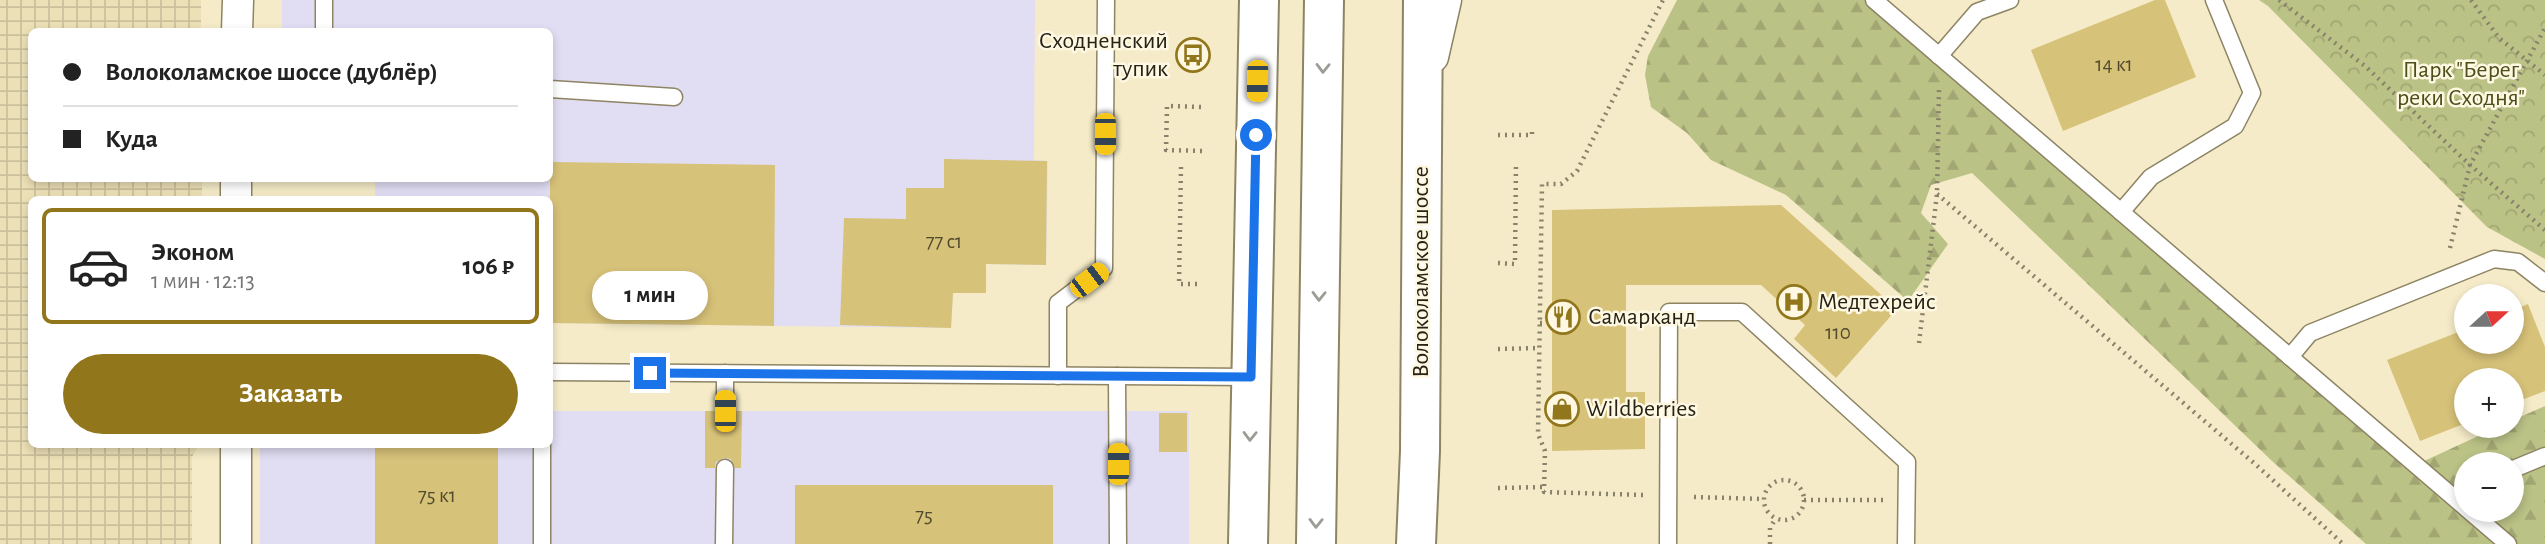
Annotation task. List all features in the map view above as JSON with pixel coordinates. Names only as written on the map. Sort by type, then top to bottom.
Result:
[{"type":"main road","points":[[1248,544],[1259,0]]},
{"type":"main road","points":[[1315,544],[1324,0]]},
{"type":"main road","name":"Волоколамское шоссе","points":[[1416,544],[1420,451],[1423,0]]},
{"type":"main road","points":[[1420,451],[1426,544]]},
{"type":"street","points":[[237,28],[238,0]]},
{"type":"street","points":[[1422,105],[1446,0]]},
{"type":"street","points":[[236,448],[236,544]]},
{"type":"lane","points":[[324,0],[324,28]]},
{"type":"lane","points":[[1058,376],[1058,303],[1104,268],[1106,0]]},
{"type":"lane","points":[[1874,0],[2454,499]]},
{"type":"lane","points":[[1939,56],[1977,12],[2010,0]]},
{"type":"lane","points":[[2121,212],[2151,177],[2235,127],[2252,93],[2214,0]]},
{"type":"lane","points":[[553,89],[674,97]]},
{"type":"lane","points":[[2290,357],[2310,333],[2494,259],[2518,262],[2545,284]]},
{"type":"lane","points":[[1668,544],[1669,312],[1742,312],[1907,462],[1906,544]]},
{"type":"lane","points":[[553,372],[1251,377]]},
{"type":"lane","points":[[725,373],[725,411]]},
{"type":"lane","points":[[1117,376],[1118,544]]},
{"type":"lane","points":[[542,448],[542,544]]},
{"type":"lane","points":[[2524,465],[2545,456]]},
{"type":"lane","points":[[724,544],[725,468]]},
{"type":"lane","points":[[2482,522],[2508,544]]},
{"type":"path","points":[[1663,0],[1577,171],[1561,184],[1542,184],[1538,434],[1545,452],[1544,492],[1763,499]]},
{"type":"path","points":[[2279,0],[2365,66],[2470,165],[2545,230]]},
{"type":"path","points":[[2471,0],[2499,38],[2545,75]]},
{"type":"path","points":[[2443,279],[2470,165],[2545,28]]},
{"type":"path","points":[[1919,343],[1937,194],[1939,56]]},
{"type":"path","points":[[1202,151],[1166,150],[1167,106],[1203,107]]},
{"type":"path","points":[[1186,114],[1187,107]]},
{"type":"path","points":[[1498,135],[1532,135],[1532,132]]},
{"type":"path","points":[[1498,263],[1515,264],[1516,162]]},
{"type":"path","points":[[1181,167],[1179,284],[1199,284]]},
{"type":"path","points":[[1937,194],[2254,463],[2343,544]]},
{"type":"path","points":[[1540,323],[1551,323]]},
{"type":"path","points":[[1498,349],[1539,348]]},
{"type":"path","points":[[1784,480],[1798,486],[1804,500],[1795,517],[1783,520],[1767,510],[1763,499],[1770,485],[1784,480]]},
{"type":"path","points":[[1498,488],[1545,487]]},
{"type":"path","points":[[1804,500],[1906,500]]},
{"type":"path","points":[[1770,544],[1770,528],[1776,518]]},
{"type":"shaded area","points":[[0,0],[201,0],[201,28],[28,28],[28,182],[202,182],[202,196],[28,196],[28,448],[197,448],[192,457],[192,544],[0,544]]},
{"type":"shaded area","points":[[282,0],[1035,0],[1034,160],[1048,161],[1046,265],[986,264],[986,293],[953,293],[951,328],[553,323],[553,196],[375,196],[375,182],[553,182],[553,28],[282,28]]},
{"type":"shaded area","points":[[553,411],[1189,411],[1189,544],[260,544],[260,448],[553,448]]},
{"type":"green space","points":[[1677,0],[1866,0],[2407,469],[2474,438],[2524,438],[2524,415],[2545,406],[2545,544],[2366,544],[2272,461],[1972,173],[1931,185],[1921,213],[1948,244],[1908,301],[1786,195],[1711,160],[1687,133],[1651,107],[1645,75],[1648,56]]},
{"type":"green space","name":"Парк \"Берег реки Сходня\"","points":[[2259,0],[2545,0],[2545,259],[2487,227]]},
{"type":"building","points":[[2155,0],[2165,0],[2196,77],[2063,131],[2031,50]]},
{"type":"building","points":[[944,159],[1047,161],[1046,265],[986,264],[986,293],[953,293],[951,328],[840,325],[844,218],[906,219],[906,188],[944,188]]},
{"type":"building","points":[[553,162],[775,165],[774,326],[553,323],[553,196],[550,196]]},
{"type":"building","points":[[1781,205],[1897,309],[1836,378],[1794,339],[1805,325],[1761,285],[1626,285],[1626,392],[1645,392],[1645,449],[1552,451],[1552,210]]},
{"type":"building","points":[[2528,304],[2545,347],[2545,391],[2524,399],[2524,368],[2454,368],[2454,428],[2420,441],[2387,360],[2454,334],[2454,354],[2524,354],[2524,306]]},
{"type":"building","points":[[705,411],[715,411],[716,417],[724,421],[731,420],[735,411],[742,411],[741,468],[735,468],[731,459],[724,458],[716,462],[715,468],[705,468]]},
{"type":"building","points":[[1159,413],[1187,413],[1187,452],[1159,452]]},
{"type":"building","points":[[375,448],[498,448],[498,544],[375,544]]},
{"type":"building","points":[[795,485],[1053,485],[1053,544],[795,544]]},
{"type":"place","name":"Сходненский тупик","points":[[1193,55]]},
{"type":"place","name":"Медтехрейс","points":[[1794,302]]},
{"type":"place","name":"Самарканд","points":[[1563,317]]},
{"type":"place","name":"Wildberries","points":[[1562,409]]},
{"type":"route","points":[[650,373],[1251,377],[1256,135]]}]
